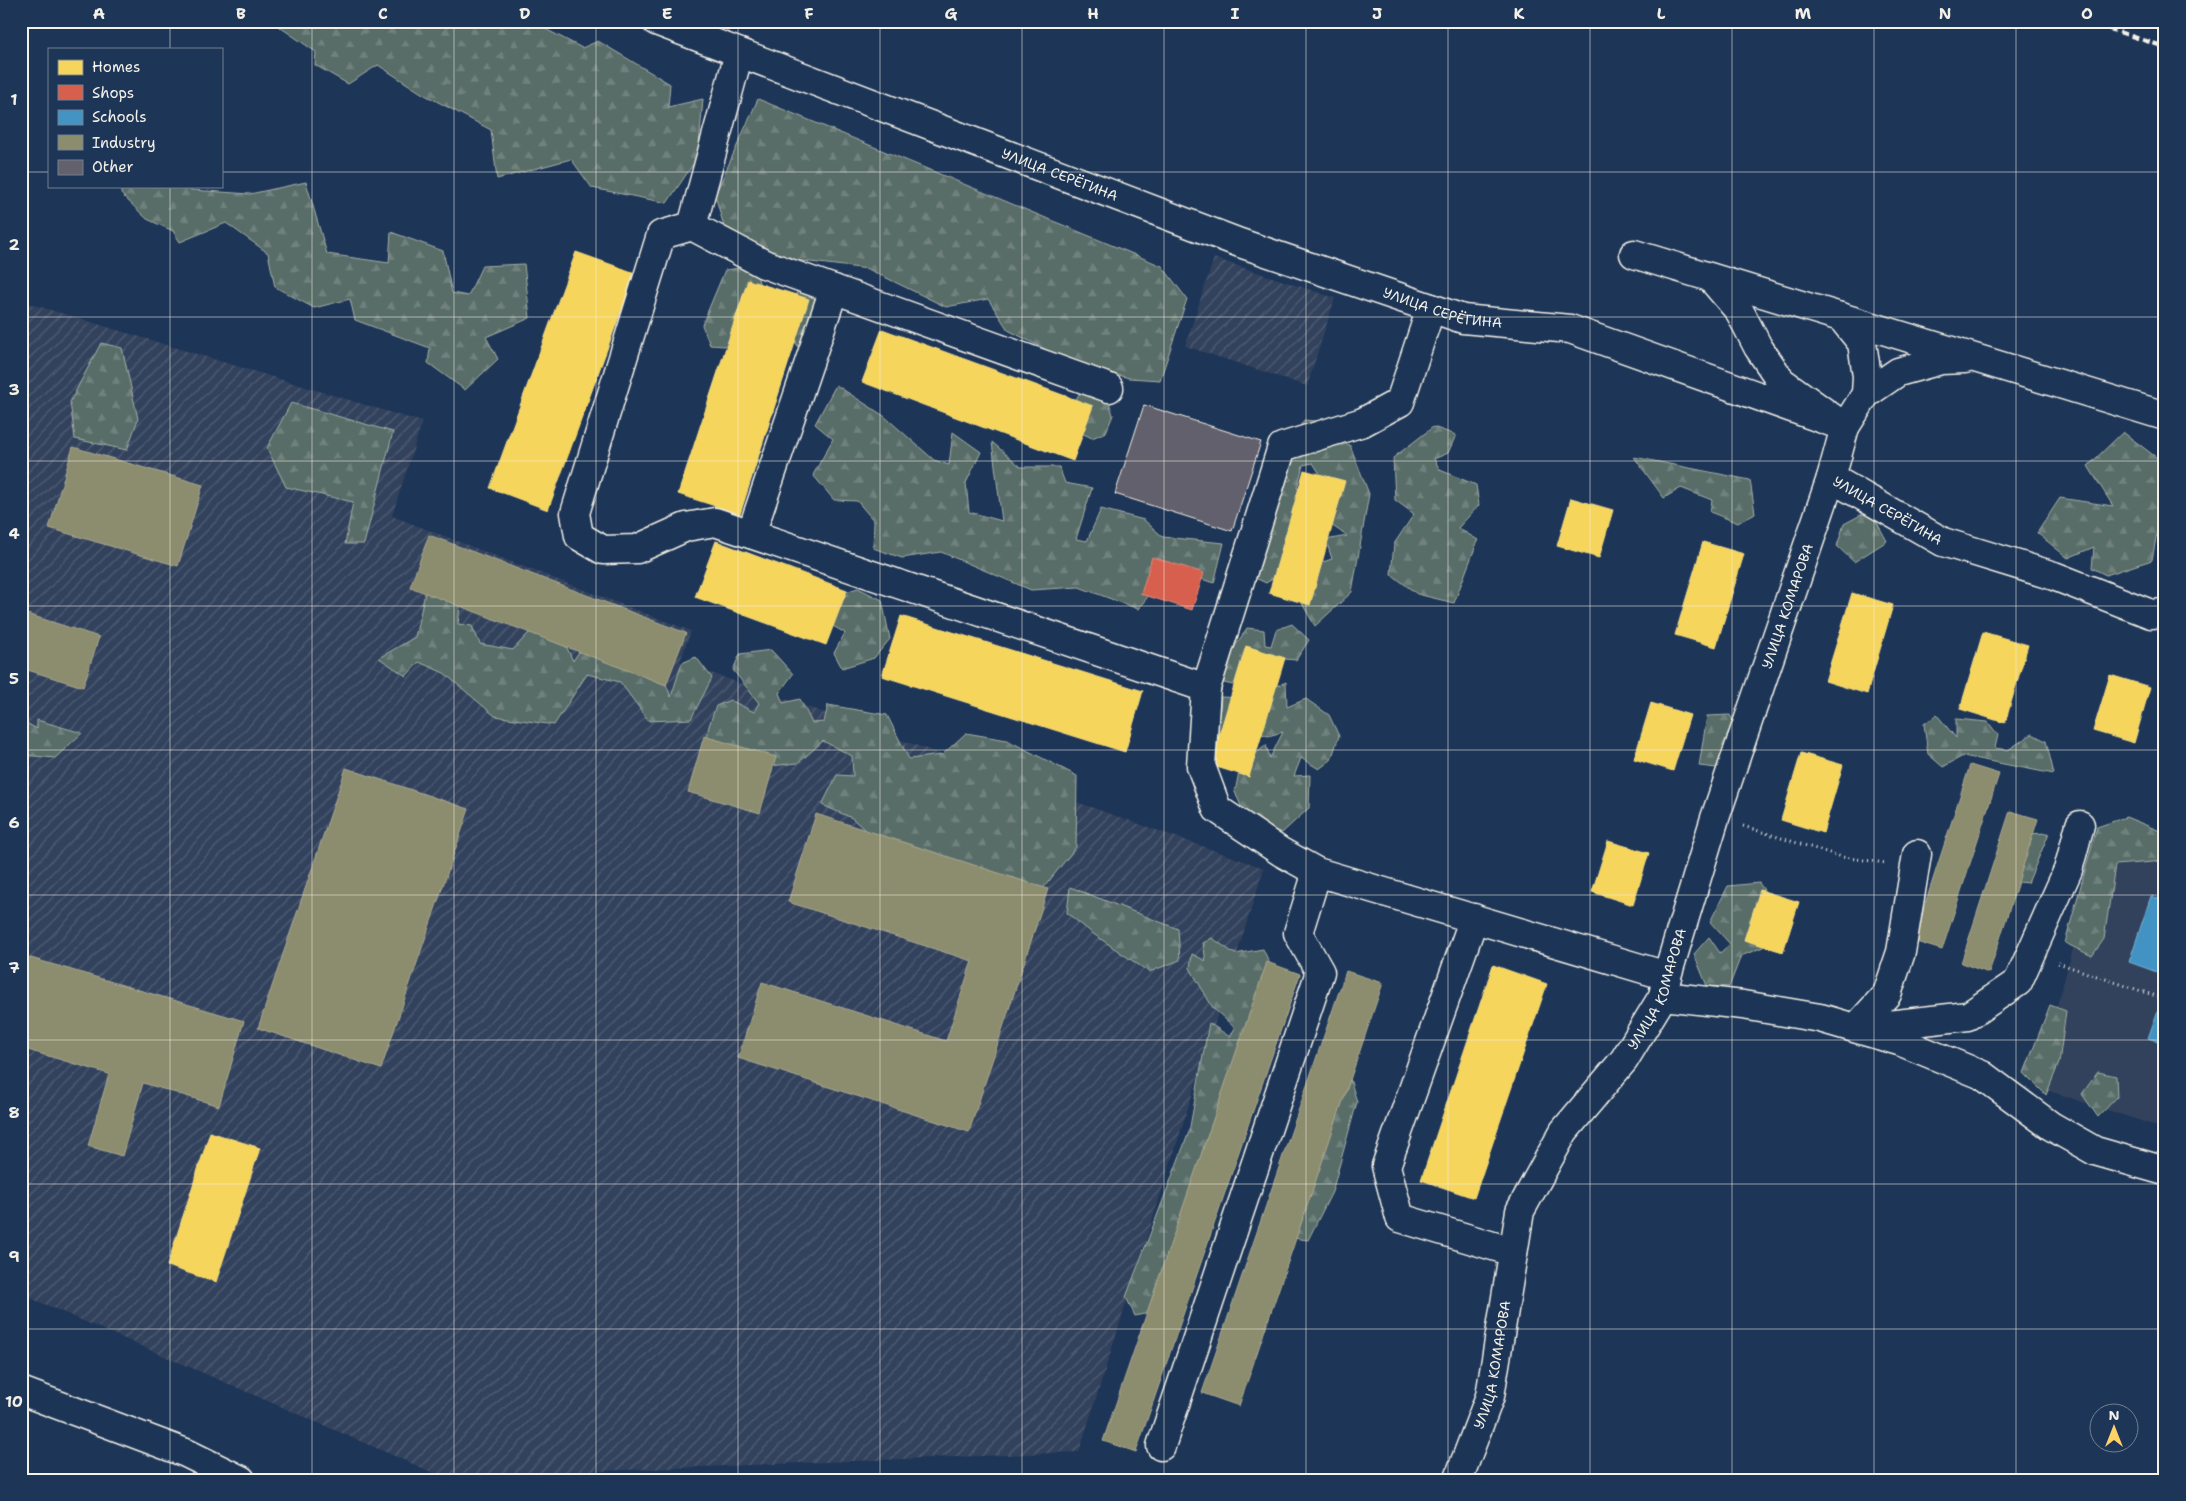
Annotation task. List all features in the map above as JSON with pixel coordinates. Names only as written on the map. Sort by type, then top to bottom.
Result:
[{"type":"street","name":"УЛИЦА СЕРЁГИНА","points":[[656,21],[1240,243],[1463,319],[1519,314],[1570,329],[1845,427],[1831,478],[1943,542],[2054,576],[2151,614],[2165,613]]},
{"type":"street","points":[[692,226],[739,53]]},
{"type":"street","points":[[1109,388],[764,264],[692,226],[661,235],[575,513],[579,536],[603,550],[637,549],[686,527],[715,522],[1206,688]]},
{"type":"street","points":[[1634,254],[2165,416]]},
{"type":"street","points":[[1711,278],[1740,312],[1758,347],[1781,381],[1845,427],[1866,394],[1898,372],[1941,360],[1976,358]]},
{"type":"street","points":[[751,534],[834,289]]},
{"type":"street","points":[[1431,308],[1400,402],[1363,422],[1282,447],[1206,688],[1201,766],[1217,809],[1281,852],[1317,872],[1474,918],[1665,986],[1743,1005],[1820,1018],[1899,1041],[1982,1075],[2051,1126],[2095,1151],[2165,1171]]},
{"type":"street","points":[[1841,318],[1862,343],[1867,376],[1866,394]]},
{"type":"street","name":"УЛИЦА КОМАРОВА","points":[[1458,1480],[1490,1396],[1520,1211],[1564,1131],[1624,1060],[1665,986],[1715,818],[1831,478]]},
{"type":"street","points":[[1856,1028],[1968,1016],[2018,982],[2068,870],[2080,825]]},
{"type":"street","points":[[1856,1028],[1887,994],[1901,952],[1915,860]]},
{"type":"street","points":[[1161,1446],[1320,972],[1298,933],[1317,872]]},
{"type":"street","points":[[1474,918],[1386,1166],[1400,1218],[1513,1252]]},
{"type":"street","points":[[21,1391],[186,1453],[241,1480]]},
{"type":"path","points":[[1715,818],[1842,857],[1915,860]]},
{"type":"path","points":[[2030,956],[2068,966],[2162,998]]},
{"type":"shaded area","points":[[1214,258],[1335,298],[1307,386],[1185,346]]},
{"type":"shaded area","points":[[21,301],[422,422],[392,516],[691,631],[680,662],[1264,868],[1079,1452],[443,1477],[21,1294]]},
{"type":"shaded area","points":[[2108,826],[2165,846],[2165,1129],[2034,1086]]},
{"type":"green space","points":[[271,21],[530,21],[582,48],[598,41],[670,84],[668,107],[703,99],[698,157],[667,203],[592,188],[571,159],[497,179],[491,130],[423,94],[378,65],[348,84],[315,65],[316,52]]},
{"type":"green space","points":[[758,99],[1162,266],[1187,299],[1160,380],[1129,378],[1068,361],[1008,330],[988,299],[946,307],[868,269],[778,258],[725,230],[715,195]]},
{"type":"green space","points":[[306,182],[327,254],[389,263],[391,232],[443,251],[452,293],[468,296],[482,266],[524,264],[530,318],[486,337],[498,359],[465,390],[428,363],[430,348],[355,320],[350,299],[314,308],[275,287],[268,253],[226,223],[180,242],[173,231],[147,219],[121,194],[121,188],[191,188],[191,190],[250,194]]},
{"type":"green space","points":[[755,266],[762,295],[740,347],[710,345],[702,325],[725,270]]},
{"type":"green space","points":[[799,287],[819,288],[816,338],[799,349],[786,320]]},
{"type":"green space","points":[[101,343],[122,348],[138,419],[127,450],[75,439],[70,402]]},
{"type":"green space","points":[[836,385],[884,416],[934,460],[949,465],[953,432],[981,452],[966,483],[969,512],[1002,521],[992,442],[1021,467],[1059,467],[1065,483],[1092,488],[1076,539],[1087,541],[1101,509],[1144,520],[1163,537],[1224,543],[1214,583],[1186,574],[1159,583],[1138,609],[1079,587],[1031,590],[941,552],[902,558],[873,548],[874,521],[857,501],[834,500],[813,475],[833,439],[815,424]]},
{"type":"green space","points":[[1082,389],[1107,395],[1113,415],[1106,432],[1092,438],[1075,430],[1068,413]]},
{"type":"green space","points":[[291,403],[393,432],[364,544],[345,544],[353,502],[286,487],[267,448]]},
{"type":"green space","points":[[1304,420],[1337,423],[1324,440],[1350,445],[1369,494],[1352,592],[1315,626],[1292,586],[1311,566],[1332,559],[1326,540],[1347,536],[1324,520],[1334,496],[1313,463],[1303,465],[1297,488],[1314,506],[1290,568],[1266,583],[1249,575],[1269,481],[1291,480],[1278,461]]},
{"type":"green space","points":[[1433,427],[1456,435],[1448,453],[1434,459],[1440,470],[1476,485],[1479,505],[1458,528],[1478,540],[1454,603],[1417,594],[1391,574],[1394,544],[1414,514],[1395,500],[1393,458]]},
{"type":"green space","points":[[2123,432],[2165,464],[2165,518],[2159,522],[2152,560],[2106,575],[2092,568],[2094,547],[2068,558],[2037,533],[2060,498],[2113,506],[2088,466]]},
{"type":"green space","points":[[1634,457],[1750,480],[1755,513],[1738,523],[1710,512],[1712,500],[1681,488],[1664,498]]},
{"type":"green space","points":[[1870,510],[1887,541],[1854,562],[1837,546],[1844,524]]},
{"type":"green space","points":[[428,580],[461,597],[458,624],[472,626],[480,644],[513,650],[538,623],[558,629],[573,661],[590,635],[650,645],[671,697],[682,663],[696,657],[712,678],[691,719],[649,721],[620,682],[587,674],[554,725],[495,716],[444,673],[419,662],[406,676],[379,658],[415,637]]},
{"type":"green space","points":[[858,588],[882,600],[890,639],[874,658],[842,668],[834,653],[845,633],[826,622],[839,594]]},
{"type":"green space","points":[[1292,624],[1309,640],[1296,660],[1263,657],[1266,691],[1286,682],[1287,707],[1306,699],[1329,715],[1339,736],[1331,760],[1319,769],[1301,758],[1294,776],[1310,775],[1309,808],[1282,833],[1248,822],[1235,792],[1240,767],[1266,745],[1270,758],[1283,732],[1268,736],[1253,731],[1203,752],[1206,711],[1220,710],[1221,697],[1241,698],[1242,687],[1224,683],[1222,666],[1247,628],[1264,630],[1265,645],[1271,646],[1276,630]]},
{"type":"green space","points":[[771,650],[793,674],[779,693],[783,703],[800,699],[812,723],[824,722],[828,705],[887,715],[909,759],[942,755],[966,733],[1007,740],[1077,776],[1076,847],[1033,901],[880,844],[852,818],[822,805],[837,775],[853,776],[852,756],[823,741],[798,763],[761,767],[704,756],[709,726],[716,706],[730,700],[754,712],[759,703],[733,670],[740,654]]},
{"type":"green space","points":[[1730,715],[1748,749],[1735,770],[1699,766],[1707,716]]},
{"type":"green space","points":[[1937,715],[1956,738],[1956,719],[1988,722],[1998,735],[1995,748],[2008,750],[2032,734],[2046,741],[2054,774],[1963,756],[1943,767],[1928,754],[1924,724]]},
{"type":"green space","points":[[21,720],[37,729],[37,720],[82,733],[55,758],[24,755],[21,771]]},
{"type":"green space","points":[[2126,817],[2165,833],[2165,861],[2115,865],[2104,939],[2092,956],[2065,943],[2097,827]]},
{"type":"green space","points":[[2049,833],[2028,883],[2008,881],[2025,834]]},
{"type":"green space","points":[[1759,883],[1775,906],[1763,947],[1741,956],[1729,987],[1707,986],[1694,954],[1709,937],[1720,953],[1730,944],[1710,922],[1728,886]]},
{"type":"green space","points":[[1070,887],[1178,929],[1180,960],[1149,972],[1092,933],[1067,913]]},
{"type":"green space","points":[[1212,938],[1235,954],[1263,949],[1273,971],[1162,1310],[1135,1316],[1126,1297],[1189,1132],[1209,1023],[1230,1037],[1235,1028],[1213,1008],[1190,968],[1192,954],[1206,961],[1203,943]]},
{"type":"green space","points":[[2050,1005],[2066,1011],[2059,1063],[2046,1095],[2024,1073]]},
{"type":"green space","points":[[1347,1069],[1357,1102],[1332,1192],[1308,1240],[1286,1237]]},
{"type":"green space","points":[[2098,1072],[2116,1076],[2117,1097],[2098,1117],[2082,1094]]},
{"type":"building: Homes","points":[[576,252],[635,273],[548,510],[490,488]]},
{"type":"building: Homes","points":[[748,280],[809,299],[740,514],[678,494]]},
{"type":"building: Homes","points":[[882,329],[1093,406],[1073,461],[862,382]]},
{"type":"building: Homes","points":[[1304,470],[1345,481],[1310,605],[1269,593]]},
{"type":"building: Homes","points":[[1571,498],[1613,510],[1599,558],[1557,546]]},
{"type":"building: Homes","points":[[716,541],[847,590],[826,645],[695,597]]},
{"type":"building: Homes","points":[[1703,542],[1744,554],[1716,647],[1675,635]]},
{"type":"building: Homes","points":[[1852,593],[1893,605],[1867,694],[1825,681]]},
{"type":"building: Homes","points":[[901,616],[1143,691],[1125,752],[882,676]]},
{"type":"building: Homes","points":[[1983,632],[2028,645],[2005,723],[1960,709]]},
{"type":"building: Homes","points":[[1246,646],[1285,658],[1249,777],[1210,765]]},
{"type":"building: Homes","points":[[2110,675],[2150,687],[2134,743],[2093,731]]},
{"type":"building: Homes","points":[[1651,703],[1690,715],[1673,771],[1634,759]]},
{"type":"building: Homes","points":[[1801,753],[1843,765],[1823,833],[1781,820]]},
{"type":"building: Homes","points":[[1608,841],[1649,853],[1633,905],[1592,892]]},
{"type":"building: Homes","points":[[1760,890],[1799,902],[1783,952],[1744,940]]},
{"type":"building: Homes","points":[[1493,965],[1547,984],[1474,1198],[1421,1180]]},
{"type":"building: Homes","points":[[210,1132],[260,1148],[216,1282],[167,1266]]},
{"type":"building: Shops","points":[[1152,557],[1204,573],[1192,610],[1141,594]]},
{"type":"building: Schools","points":[[2151,896],[2165,901],[2165,975],[2129,962]]},
{"type":"building: Schools","points":[[2165,991],[2165,1044],[2148,1038]]},
{"type":"building: Industry","points":[[73,447],[203,485],[178,566],[49,528]]},
{"type":"building: Industry","points":[[429,535],[686,633],[666,685],[410,587]]},
{"type":"building: Industry","points":[[21,612],[99,637],[83,687],[21,668]]},
{"type":"building: Industry","points":[[704,736],[776,757],[760,813],[688,792]]},
{"type":"building: Industry","points":[[1970,765],[1999,774],[1942,950],[1913,941]]},
{"type":"building: Industry","points":[[346,768],[469,809],[381,1069],[258,1028]]},
{"type":"building: Industry","points":[[2010,811],[2038,819],[1989,973],[1961,963]]},
{"type":"building: Industry","points":[[816,814],[1048,889],[969,1132],[738,1058],[762,982],[946,1041],[972,961],[788,902]]},
{"type":"building: Industry","points":[[21,955],[244,1021],[219,1106],[143,1083],[122,1156],[88,1146],[109,1074],[21,1048]]},
{"type":"building: Industry","points":[[1267,962],[1300,974],[1136,1452],[1103,1441]]},
{"type":"building: Industry","points":[[1346,971],[1383,983],[1239,1406],[1202,1393]]},
{"type":"building: Other","points":[[1144,405],[1261,442],[1232,531],[1115,494]]},
{"type":"railway","points":[[2085,21],[2165,47]]}]
